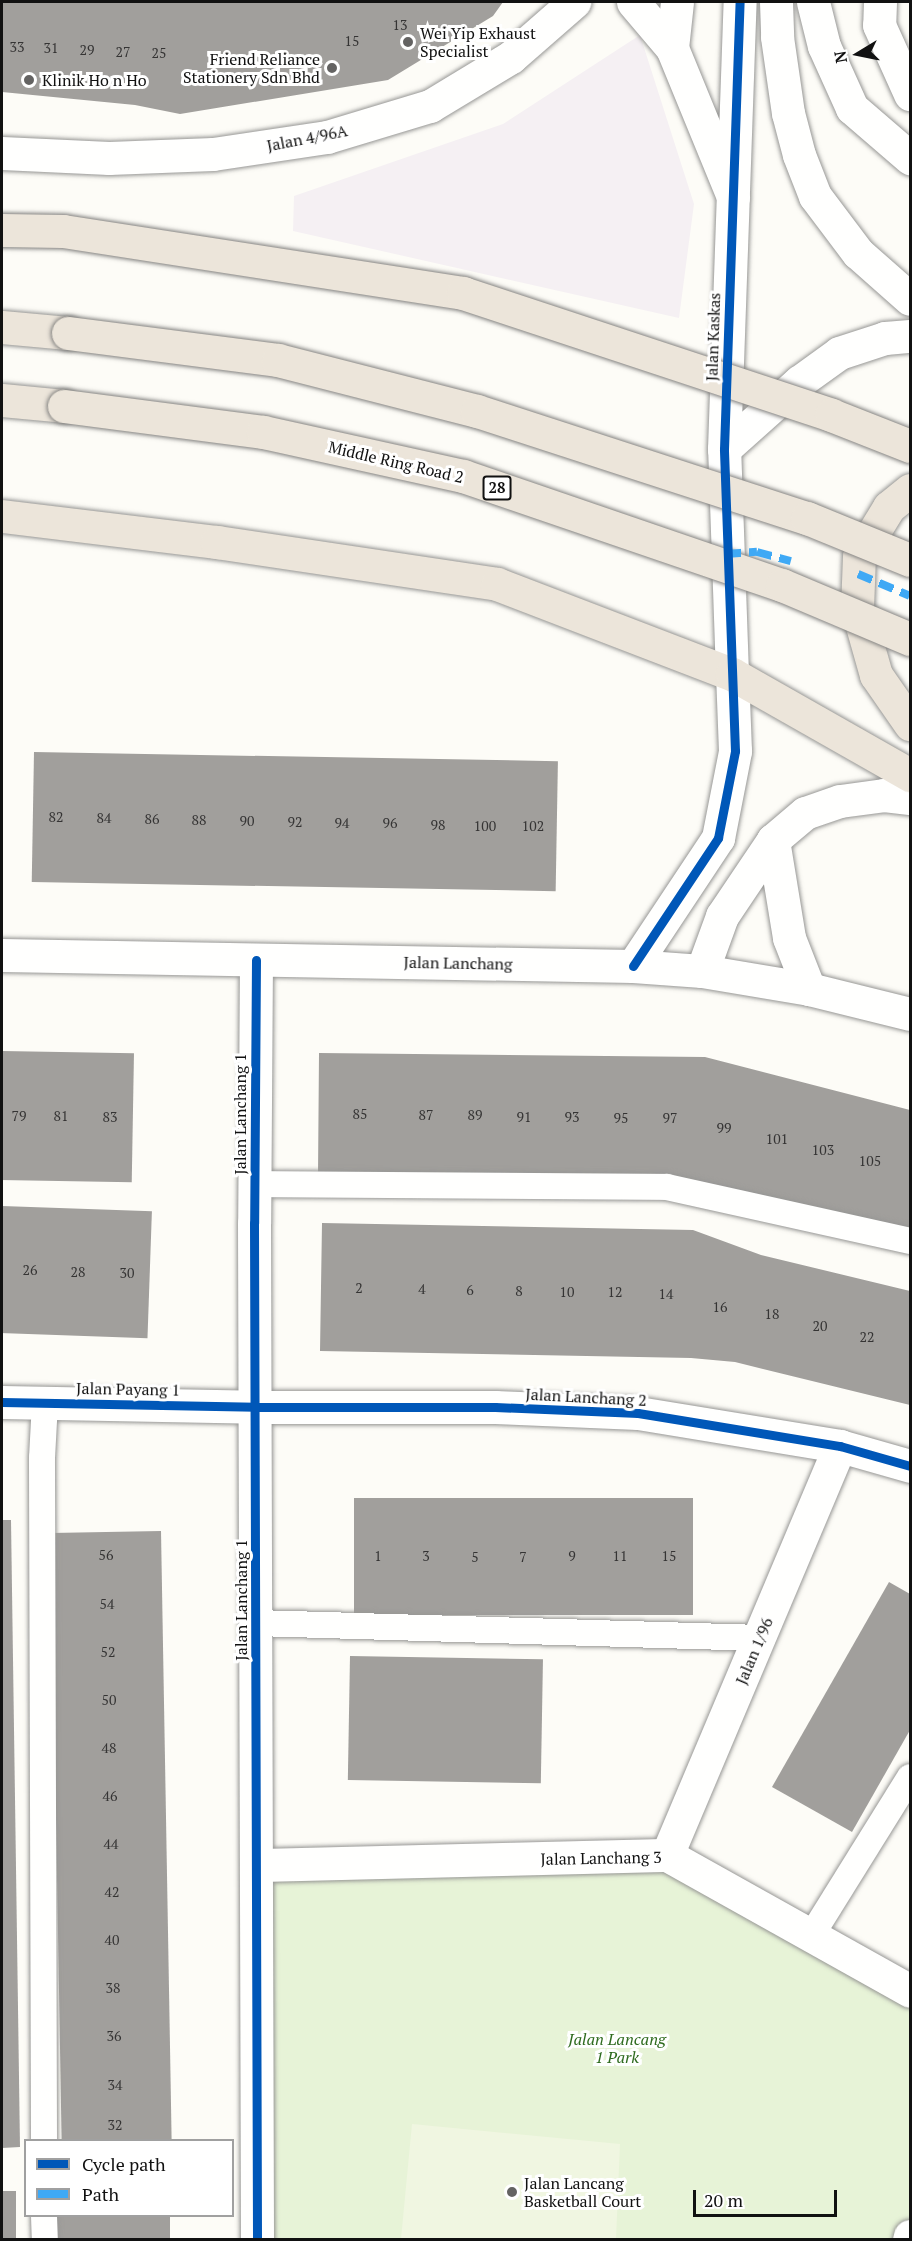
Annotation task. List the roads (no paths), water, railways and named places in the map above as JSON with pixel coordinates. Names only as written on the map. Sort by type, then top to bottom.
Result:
[{"type":"highway","points":[[2,230],[63,231],[463,293],[831,415],[910,446]]},
{"type":"highway","points":[[2,327],[278,360],[477,411],[807,518],[910,560]]},
{"type":"highway","name":"Middle Ring Road 2","points":[[2,400],[263,432],[463,476],[782,585],[910,639]]},
{"type":"highway","points":[[910,490],[888,507],[859,556],[857,608],[876,675],[910,724]]},
{"type":"highway","points":[[2,516],[217,542],[496,584],[732,674],[910,775]]},
{"type":"street","name":"Jalan 4/96A","points":[[2,153],[109,158],[213,154],[327,137],[430,106],[511,57],[574,2]]},
{"type":"street","points":[[633,2],[672,48],[733,197]]},
{"type":"street","points":[[672,48],[677,2]]},
{"type":"street","name":"Jalan Kaskas","points":[[633,966],[718,838],[735,751],[724,449],[740,2]]},
{"type":"street","points":[[776,2],[777,37],[788,112],[799,155],[815,196],[858,253],[910,299]]},
{"type":"street","points":[[813,2],[824,46],[852,108],[910,158]]},
{"type":"street","points":[[880,2],[879,25],[910,94]]},
{"type":"street","points":[[724,449],[799,382],[839,353],[885,338],[910,336]]},
{"type":"street","points":[[702,971],[722,916],[773,840],[805,813],[840,801],[884,795],[910,798]]},
{"type":"street","points":[[773,840],[789,938],[809,989]]},
{"type":"street","name":"Jalan Lanchang","points":[[2,955],[633,966],[702,971],[809,989],[910,1014]]},
{"type":"street","name":"Jalan Lanchang 1","points":[[256,960],[257,2240]]},
{"type":"street","name":"Jalan Payang 1","points":[[2,1402],[255,1407]]},
{"type":"street","name":"Jalan Lanchang 2","points":[[255,1407],[495,1407],[638,1413],[840,1446],[910,1466]]},
{"type":"street","name":"Jalan 1/96","points":[[667,1855],[840,1446]]},
{"type":"street","name":"Jalan Lanchang 3","points":[[256,1865],[667,1855],[910,1991]]},
{"type":"lane","points":[[255,1184],[667,1187],[910,1241]]},
{"type":"lane","points":[[44,2139],[42,1458],[45,1403]]},
{"type":"lane","points":[[256,1623],[760,1638]]},
{"type":"lane","points":[[811,1936],[910,1777]]},
{"type":"lane","points":[[44,2217],[45,2240]]},
{"type":"place","name":"Wei Yip Exhaust Specialist","points":[[408,42]]},
{"type":"place","name":"Friend Reliance Stationery Sdn Bhd","points":[[332,68]]},
{"type":"place","name":"Klinik Ho n Ho","points":[[29,80]]},
{"type":"place","name":"Jalan Lancang Basketball Court","points":[[512,2192]]},
{"type":"park label","name":"Jalan Lancang 1 Park","points":[[617,2048]]}]
